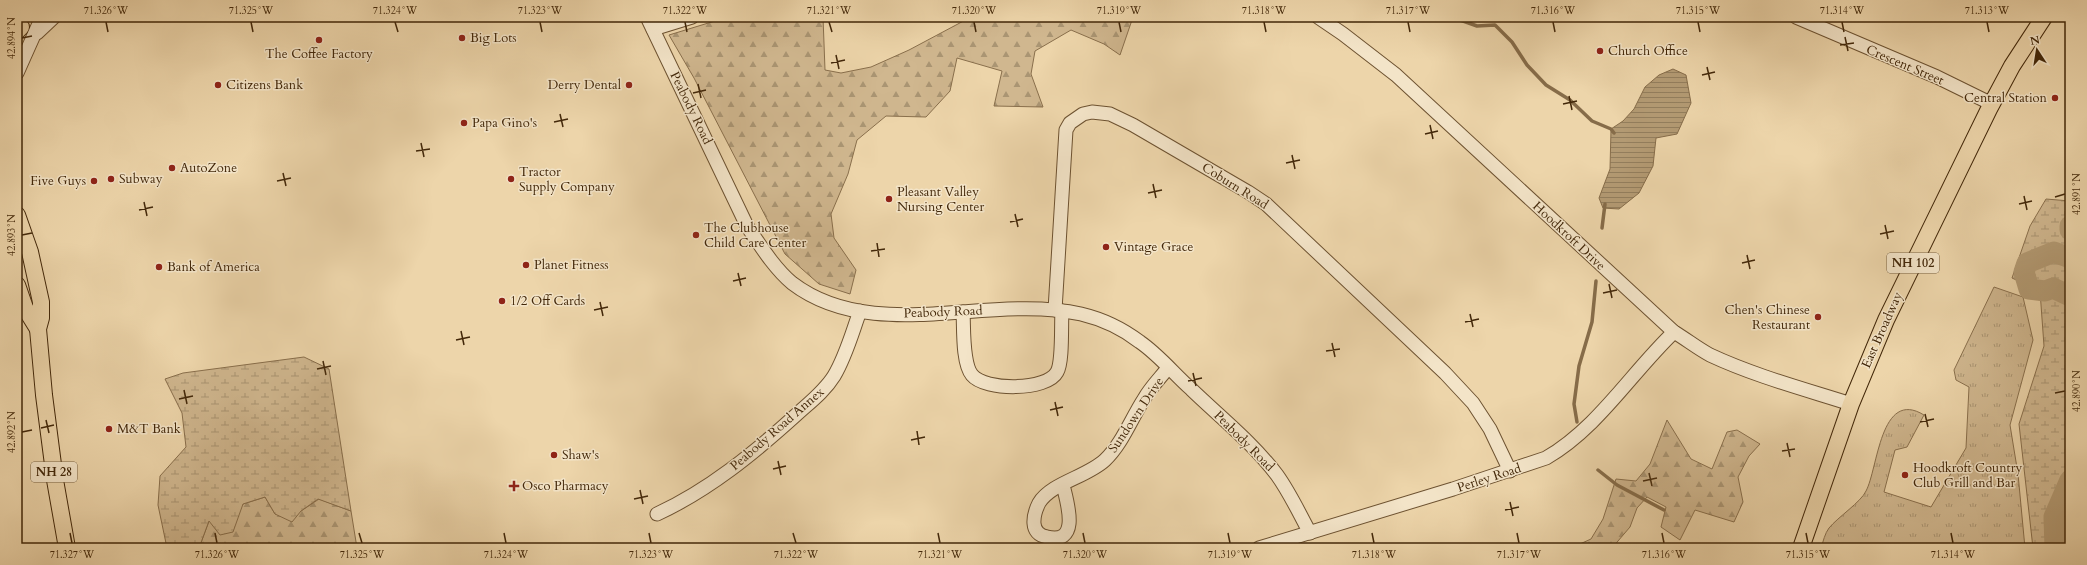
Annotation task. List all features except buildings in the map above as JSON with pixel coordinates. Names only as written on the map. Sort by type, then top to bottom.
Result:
[{"type":"main road","name":"East Broadway","points":[[1801,548],[1851,404],[1889,313],[1992,104],[2012,66],[2044,17]]},
{"type":"main road","name":"NH 28","points":[[17,215],[30,252],[40,296],[41,318],[38,329],[49,434],[67,548]]},
{"type":"main road","name":"NH 28","points":[[17,285],[25,308],[38,329]]},
{"type":"street","points":[[17,73],[42,17]]},
{"type":"street","points":[[32,39],[54,17]]},
{"type":"street","name":"Peabody Road","points":[[647,17],[742,216],[762,248],[785,276],[800,288],[828,301],[860,311],[896,314],[1012,309],[1058,311],[1100,321],[1128,334],[1141,342],[1266,462],[1288,491],[1310,532]]},
{"type":"street","points":[[653,29],[692,17]]},
{"type":"street","name":"Hoodkroft Drive","points":[[1318,17],[1349,38],[1396,76],[1674,332],[1708,354],[1723,361],[1757,374],[1851,404]]},
{"type":"street","name":"Crescent Street","points":[[1796,17],[1937,77],[1992,104]]},
{"type":"street","name":"Coburn Road","points":[[962,312],[967,362],[972,375],[981,381],[992,385],[1044,383],[1056,373],[1060,360],[1058,311],[1066,130],[1070,122],[1083,114],[1092,112],[1110,114],[1133,125],[1248,192],[1285,221],[1444,373],[1473,403],[1490,429],[1510,471]]},
{"type":"street","name":"Peabody Road Annex","points":[[657,514],[674,506],[717,479],[780,430],[817,396],[831,380],[840,365],[860,311]]},
{"type":"street","name":"Perley Road","points":[[1259,548],[1510,471],[1546,458],[1575,438],[1674,332]]},
{"type":"street","name":"Sundown Drive","points":[[1063,485],[1094,468],[1106,459],[1124,435],[1145,396],[1168,368]]},
{"type":"green space","points":[[728,17],[823,17],[825,70],[841,73],[871,67],[909,50],[971,17],[1133,17],[1120,55],[1104,44],[1071,30],[1035,51],[1031,74],[1043,107],[994,106],[1002,71],[957,58],[950,91],[926,117],[886,116],[857,140],[848,174],[831,214],[834,238],[856,270],[850,294],[819,284],[785,254],[694,78],[669,35]]},
{"type":"green space","points":[[2046,199],[2070,201],[2070,548],[2033,548],[2019,424],[2044,346],[2040,291],[2012,278],[2030,226]]},
{"type":"green space","points":[[1994,287],[2023,297],[2033,340],[2010,425],[2018,474],[2025,548],[1821,548],[1829,528],[1859,500],[1866,491],[1883,435],[1889,421],[1898,412],[1909,410],[1924,415],[1907,447],[1895,450],[1884,492],[1931,507],[1966,448],[1969,387],[1956,380],[1954,370]]},
{"type":"green space","points":[[304,357],[329,369],[351,511],[318,499],[301,511],[292,522],[275,514],[265,497],[243,504],[233,532],[220,535],[209,521],[199,548],[167,548],[158,505],[160,476],[186,447],[182,413],[165,379],[183,373]]},
{"type":"green space","points":[[1667,420],[1691,459],[1712,469],[1727,432],[1737,430],[1760,444],[1749,456],[1738,477],[1743,502],[1734,522],[1695,510],[1680,540],[1661,527],[1666,507],[1647,497],[1637,508],[1630,527],[1612,548],[1571,548],[1591,539],[1603,519],[1616,479],[1636,481],[1650,464]]},
{"type":"green space","points":[[265,497],[275,514],[301,511],[319,499],[351,511],[357,548],[199,548],[209,521],[243,504]]},
{"type":"shaded area","points":[[1673,69],[1686,75],[1691,103],[1677,134],[1656,138],[1653,166],[1639,193],[1619,209],[1603,208],[1599,198],[1610,169],[1611,129],[1623,121],[1634,109],[1645,87],[1659,75]]},
{"type":"waterway","points":[[1452,17],[1477,26],[1495,25],[1512,42],[1527,65],[1546,85],[1570,100],[1592,121],[1611,129],[1614,133]]},
{"type":"waterway","points":[[1602,228],[1605,204]]},
{"type":"waterway","points":[[2070,258],[2054,252],[2027,263],[2024,272],[2029,289],[2045,291],[2053,288],[2070,296]]},
{"type":"waterway","points":[[1577,422],[1574,404],[1579,366],[1592,322],[1596,281]]},
{"type":"waterway","points":[[1598,470],[1617,485],[1664,510]]},
{"type":"waterway","points":[[2055,548],[2054,517],[2070,480]]},
{"type":"place","name":"Big Lots","points":[[462,38]]},
{"type":"place","name":"The Coffee Factory","points":[[319,40]]},
{"type":"place","name":"Church Office","points":[[1600,51]]},
{"type":"place","name":"Citizens Bank","points":[[218,85]]},
{"type":"place","name":"Derry Dental","points":[[629,85]]},
{"type":"place","name":"Central Station","points":[[2055,98]]},
{"type":"place","name":"Papa Gino's","points":[[464,123]]},
{"type":"place","name":"AutoZone","points":[[172,168]]},
{"type":"place","name":"Subway","points":[[111,179]]},
{"type":"place","name":"Tractor Supply Company","points":[[511,179]]},
{"type":"place","name":"Five Guys","points":[[94,181]]},
{"type":"place","name":"Pleasant Valley Nursing Center","points":[[889,199]]},
{"type":"place","name":"The Clubhouse Child Care Center","points":[[696,235]]},
{"type":"place","name":"Vintage Grace","points":[[1106,247]]},
{"type":"place","name":"Planet Fitness","points":[[526,265]]},
{"type":"place","name":"Bank of America","points":[[159,267]]},
{"type":"place","name":"1/2 Off Cards","points":[[502,301]]},
{"type":"place","name":"Chen's Chinese Restaurant","points":[[1818,317]]},
{"type":"place","name":"M&T Bank","points":[[109,429]]},
{"type":"place","name":"Shaw's","points":[[554,455]]},
{"type":"place","name":"Hoodkroft Country Club Grill and Bar","points":[[1905,475]]},
{"type":"place","name":"Osco Pharmacy","points":[[514,486]]}]
